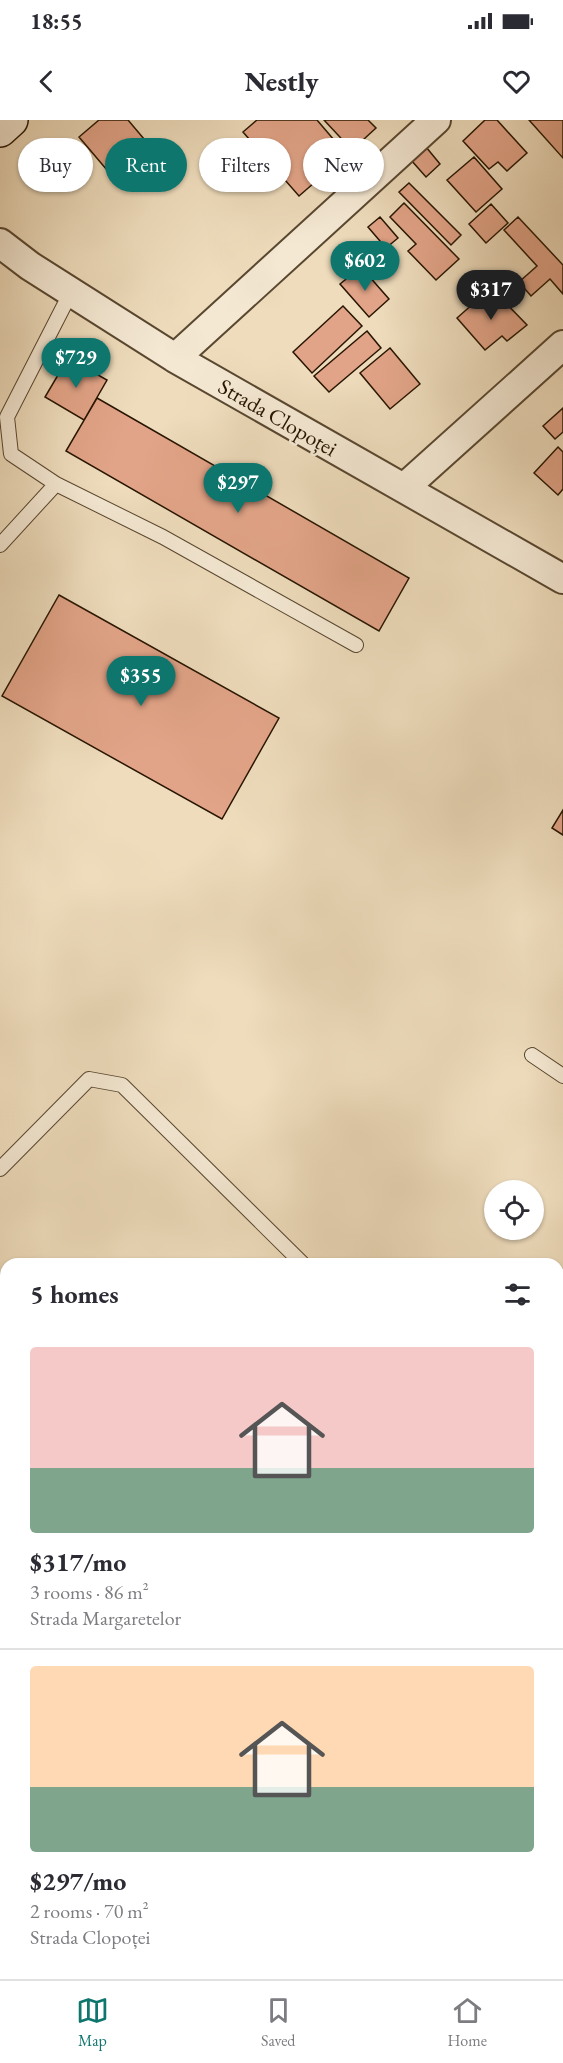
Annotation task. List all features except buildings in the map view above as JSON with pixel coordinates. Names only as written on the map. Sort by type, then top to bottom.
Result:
[{"type":"main road","points":[[0,130],[11,120]]},
{"type":"street","points":[[175,358],[436,120]]},
{"type":"street","name":"Strada Clopoței","points":[[0,243],[71,292],[175,358],[563,579]]},
{"type":"street","points":[[404,488],[563,345]]},
{"type":"lane","points":[[71,292],[7,417],[11,454],[56,484],[163,537],[356,645]]},
{"type":"lane","points":[[0,545],[56,484]]},
{"type":"lane","points":[[532,1055],[563,1076]]},
{"type":"lane","points":[[0,1169],[89,1079],[122,1084],[297,1258]]}]
